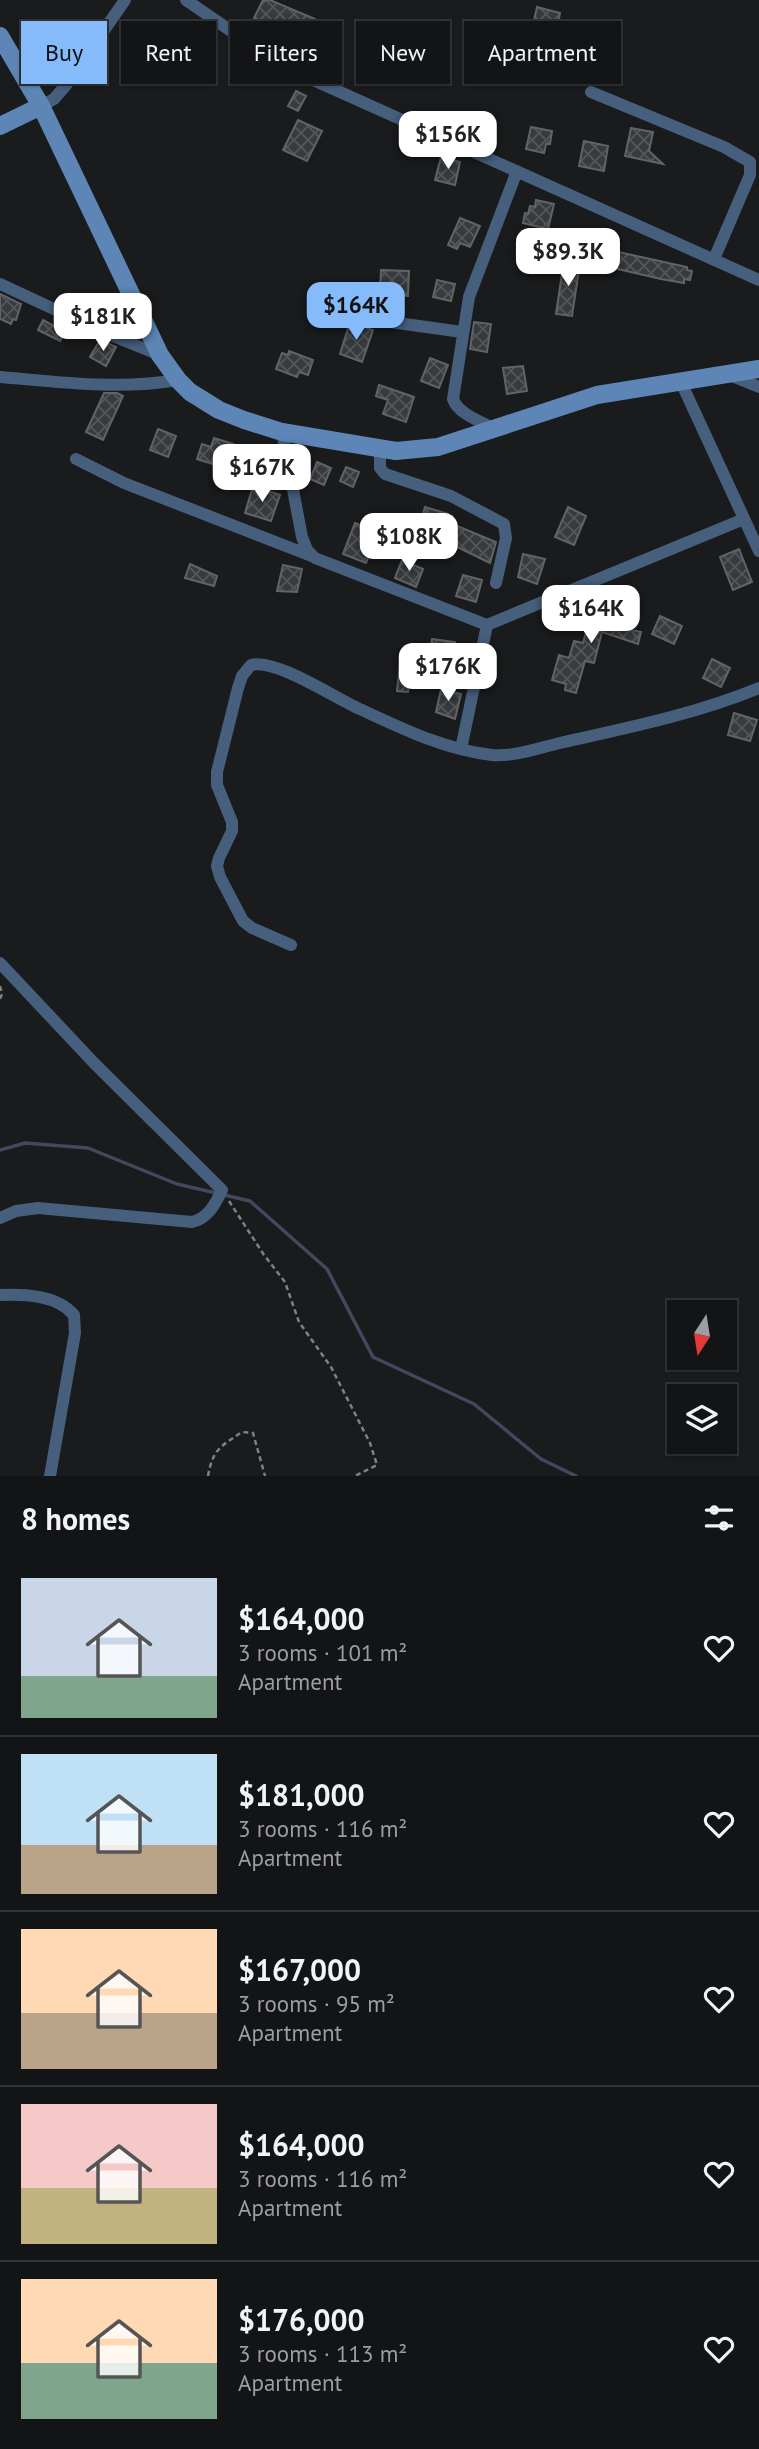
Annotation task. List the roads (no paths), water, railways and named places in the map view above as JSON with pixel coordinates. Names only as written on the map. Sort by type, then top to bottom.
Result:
[{"type":"street","points":[[0,126],[54,99],[125,0]]},
{"type":"street","points":[[186,0],[282,66],[759,280]]},
{"type":"street","points":[[0,36],[41,106],[160,355],[190,392],[219,410],[282,432],[380,450],[424,450],[495,429],[586,397],[759,369]]},
{"type":"street","points":[[591,92],[724,146],[750,162],[750,175],[714,259]]},
{"type":"street","points":[[495,429],[461,410],[453,402],[462,332],[473,283],[517,171]]},
{"type":"street","points":[[0,285],[160,355]]},
{"type":"street","points":[[369,319],[462,332]]},
{"type":"street","points":[[726,373],[759,387]]},
{"type":"street","points":[[0,377],[119,386],[178,380]]},
{"type":"street","points":[[680,380],[759,551]]},
{"type":"street","points":[[282,432],[302,537],[307,550],[315,558]]},
{"type":"street","points":[[380,450],[380,468],[386,474],[451,496],[504,524],[506,538],[496,583]]},
{"type":"street","points":[[76,459],[172,502],[487,625],[744,519]]},
{"type":"street","points":[[461,749],[487,625]]},
{"type":"street","points":[[291,945],[252,928],[243,921],[218,872],[219,858],[232,831],[232,822],[217,785],[217,772],[238,688],[246,669],[256,663],[270,664],[369,714],[442,744],[493,755],[515,753],[625,729],[731,699],[759,688]]},
{"type":"street","points":[[0,963],[94,1063],[222,1190],[209,1212],[192,1223],[38,1208],[16,1211],[0,1218]]},
{"type":"street","points":[[0,1295],[35,1296],[66,1307],[74,1315],[75,1333],[50,1476]]},
{"type":"waterway","points":[[0,1150],[25,1143],[88,1148],[177,1184],[216,1193]]},
{"type":"waterway","points":[[224,1195],[250,1201],[327,1269],[373,1357],[474,1404],[541,1459],[576,1476]]}]
